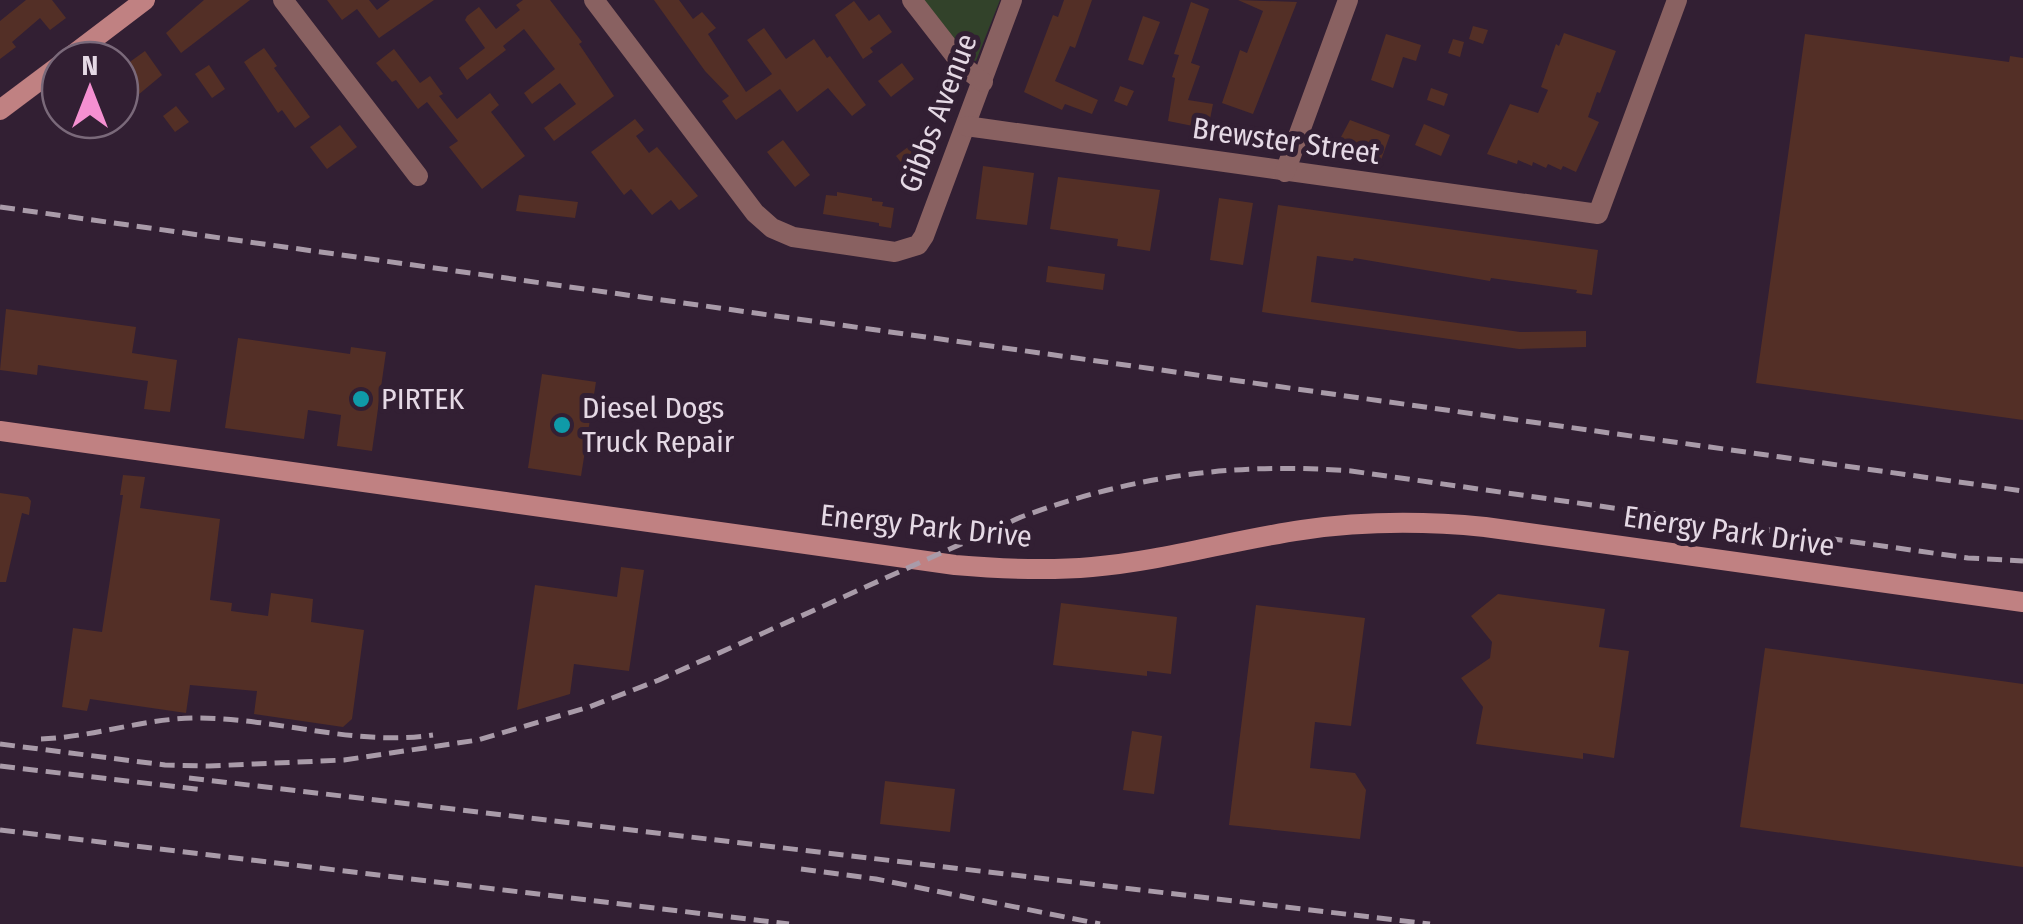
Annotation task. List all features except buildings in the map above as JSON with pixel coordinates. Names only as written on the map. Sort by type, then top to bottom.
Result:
[{"type":"street","points":[[92,40],[144,0]]},
{"type":"street","points":[[282,0],[418,176]]},
{"type":"street","name":"Gibbs Avenue","points":[[594,0],[755,214],[772,228],[793,237],[896,252],[918,245],[1012,0]]},
{"type":"street","points":[[912,0],[964,67],[983,82]]},
{"type":"street","points":[[1284,172],[1348,0]]},
{"type":"street","name":"Brewster Street","points":[[966,126],[1598,214],[1678,0]]},
{"type":"street","points":[[0,110],[40,80]]},
{"type":"street","name":"Energy Park Drive","points":[[0,432],[955,566],[1090,568],[1334,525],[1425,522],[1484,526],[2023,602]]},
{"type":"green space","points":[[920,0],[1000,0],[976,61],[969,60]]},
{"type":"railway","points":[[0,207],[2023,491]]},
{"type":"railway","points":[[0,744],[165,765],[209,766],[344,760],[478,740],[589,707],[659,680],[1021,517],[1103,491],[1224,471],[1351,471],[1968,558],[2023,561]]},
{"type":"railway","points":[[41,739],[194,718],[344,735],[433,735]]},
{"type":"railway","points":[[0,766],[204,790]]},
{"type":"railway","points":[[189,778],[1430,924]]},
{"type":"railway","points":[[0,830],[789,924]]},
{"type":"railway","points":[[801,869],[876,879],[1100,924]]},
{"type":"place","name":"PIRTEK","points":[[361,399]]},
{"type":"place","name":"Diesel Dogs Truck Repair","points":[[562,425]]}]
